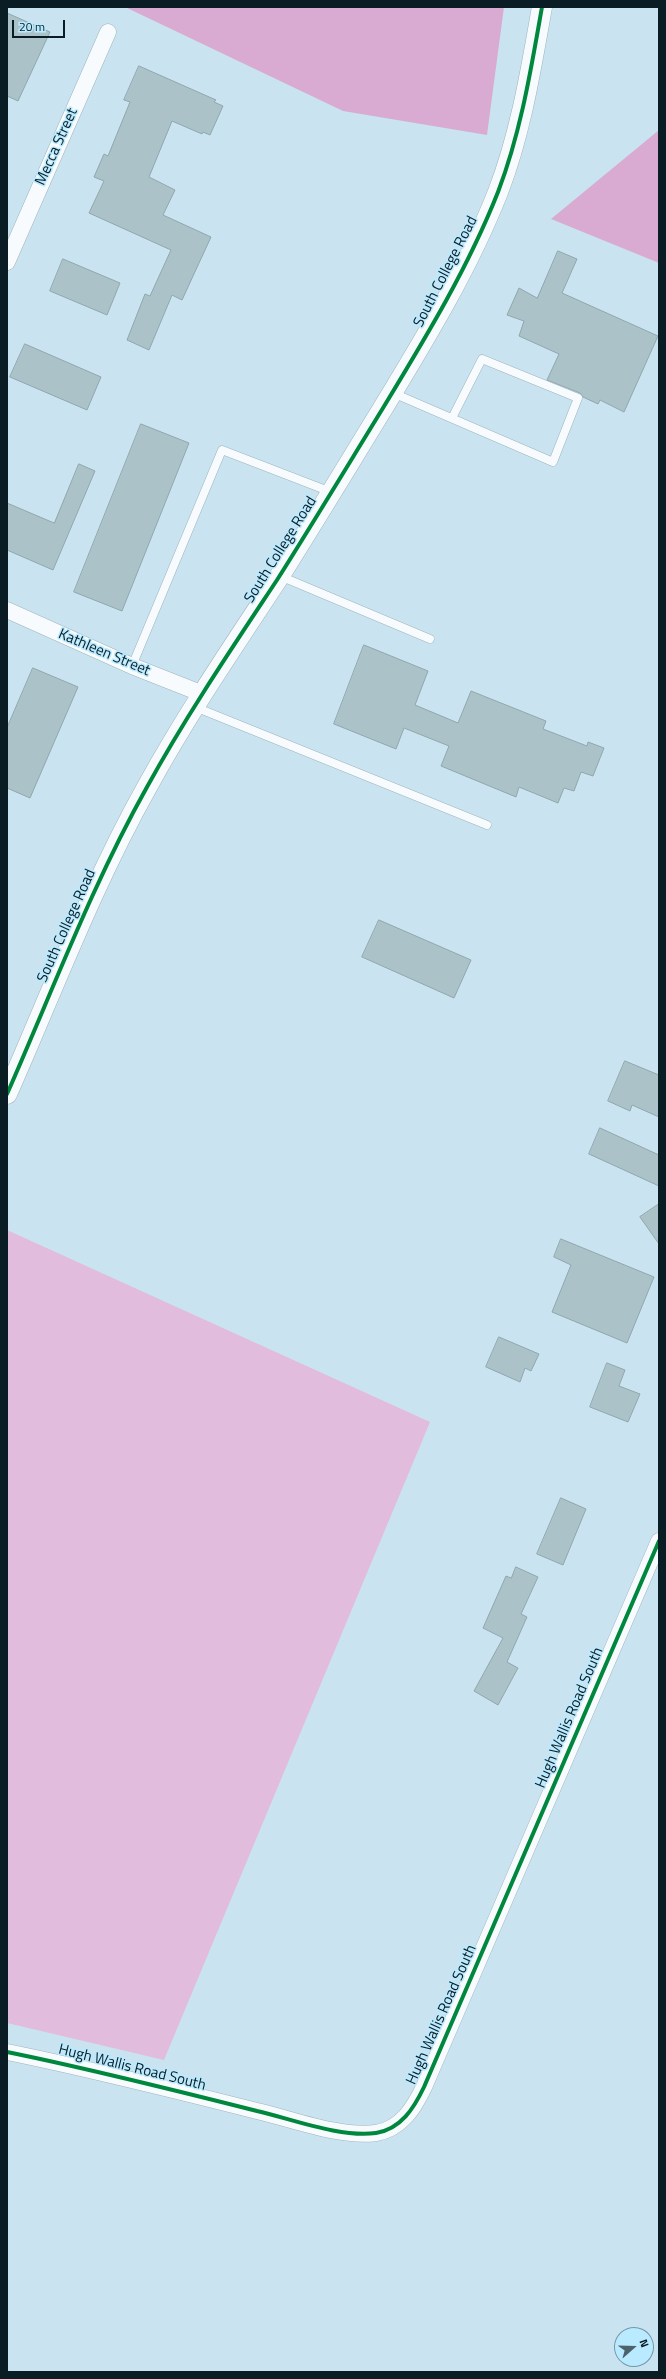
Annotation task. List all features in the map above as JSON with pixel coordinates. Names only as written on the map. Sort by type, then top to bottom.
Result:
[{"type":"street","name":"South College Road","points":[[7,1094],[97,888],[146,788],[199,701],[279,576],[449,299],[474,249],[499,188],[519,124],[542,7]]},
{"type":"street","name":"Mecca Street","points":[[7,262],[108,32]]},
{"type":"street","name":"Kathleen Street","points":[[7,610],[132,666],[199,701]]},
{"type":"street","name":"Hugh Wallis Road South","points":[[7,2052],[64,2063],[327,2128],[375,2133],[395,2126],[409,2114],[424,2087],[659,1542]]},
{"type":"lane","points":[[392,392],[452,418],[554,462],[578,398],[482,359],[452,418]]},
{"type":"lane","points":[[132,666],[222,450],[331,492]]},
{"type":"lane","points":[[279,576],[430,639]]},
{"type":"lane","points":[[199,701],[487,825]]},
{"type":"shaded area","points":[[125,7],[504,7],[487,135],[343,111]]},
{"type":"shaded area","points":[[659,130],[659,263],[551,219]]},
{"type":"shaded area","points":[[7,1230],[430,1422],[164,2060],[7,2023]]},
{"type":"building","points":[[7,13],[50,32],[18,101],[7,96]]},
{"type":"building","points":[[139,66],[216,100],[214,102],[223,106],[210,135],[203,132],[202,134],[172,121],[149,177],[175,190],[163,215],[211,237],[182,300],[172,295],[149,350],[127,340],[145,294],[150,296],[171,250],[89,213],[104,181],[94,177],[104,154],[108,156],[130,102],[124,100]]},
{"type":"building","points":[[558,251],[577,259],[562,293],[658,336],[624,412],[600,400],[598,404],[583,397],[580,393],[547,380],[559,354],[519,336],[524,321],[507,315],[519,288],[537,298]]},
{"type":"building","points":[[63,259],[120,283],[107,315],[50,291]]},
{"type":"building","points":[[25,344],[101,377],[87,410],[10,377]]},
{"type":"building","points":[[141,424],[189,443],[122,611],[74,592]]},
{"type":"building","points":[[79,464],[95,471],[53,570],[7,550],[7,503],[54,523]]},
{"type":"building","points":[[364,645],[428,671],[415,705],[458,723],[471,691],[546,721],[543,729],[587,746],[588,742],[604,748],[593,776],[581,772],[574,791],[564,788],[558,803],[519,787],[516,797],[441,766],[449,746],[404,728],[396,749],[334,724]]},
{"type":"building","points":[[33,668],[78,687],[30,798],[7,788],[7,728]]},
{"type":"building","points":[[379,920],[471,960],[454,998],[362,957]]},
{"type":"building","points":[[625,1061],[659,1075],[659,1117],[632,1105],[630,1111],[608,1101]]},
{"type":"building","points":[[600,1128],[659,1155],[659,1186],[589,1154]]},
{"type":"building","points":[[659,1204],[659,1244],[640,1217]]},
{"type":"building","points":[[561,1239],[654,1277],[627,1343],[552,1312],[571,1265],[554,1257]]},
{"type":"building","points":[[499,1337],[539,1354],[531,1371],[525,1368],[520,1382],[486,1367]]},
{"type":"building","points":[[607,1363],[625,1370],[619,1386],[640,1394],[628,1422],[590,1407]]},
{"type":"building","points":[[561,1498],[586,1509],[563,1565],[537,1554]]},
{"type":"building","points":[[516,1567],[538,1577],[521,1614],[527,1617],[507,1662],[518,1668],[498,1705],[474,1691],[503,1638],[483,1628],[506,1576],[511,1578]]},
{"type":"cycle path","points":[[7,1094],[90,900],[147,787],[193,708],[317,516],[383,408],[460,275],[486,220],[506,169],[519,123],[534,54],[542,7]]},
{"type":"cycle path","points":[[7,2052],[70,2065],[271,2114],[316,2127],[348,2133],[376,2133],[385,2131],[400,2122],[411,2110],[424,2087],[659,1541]]}]
